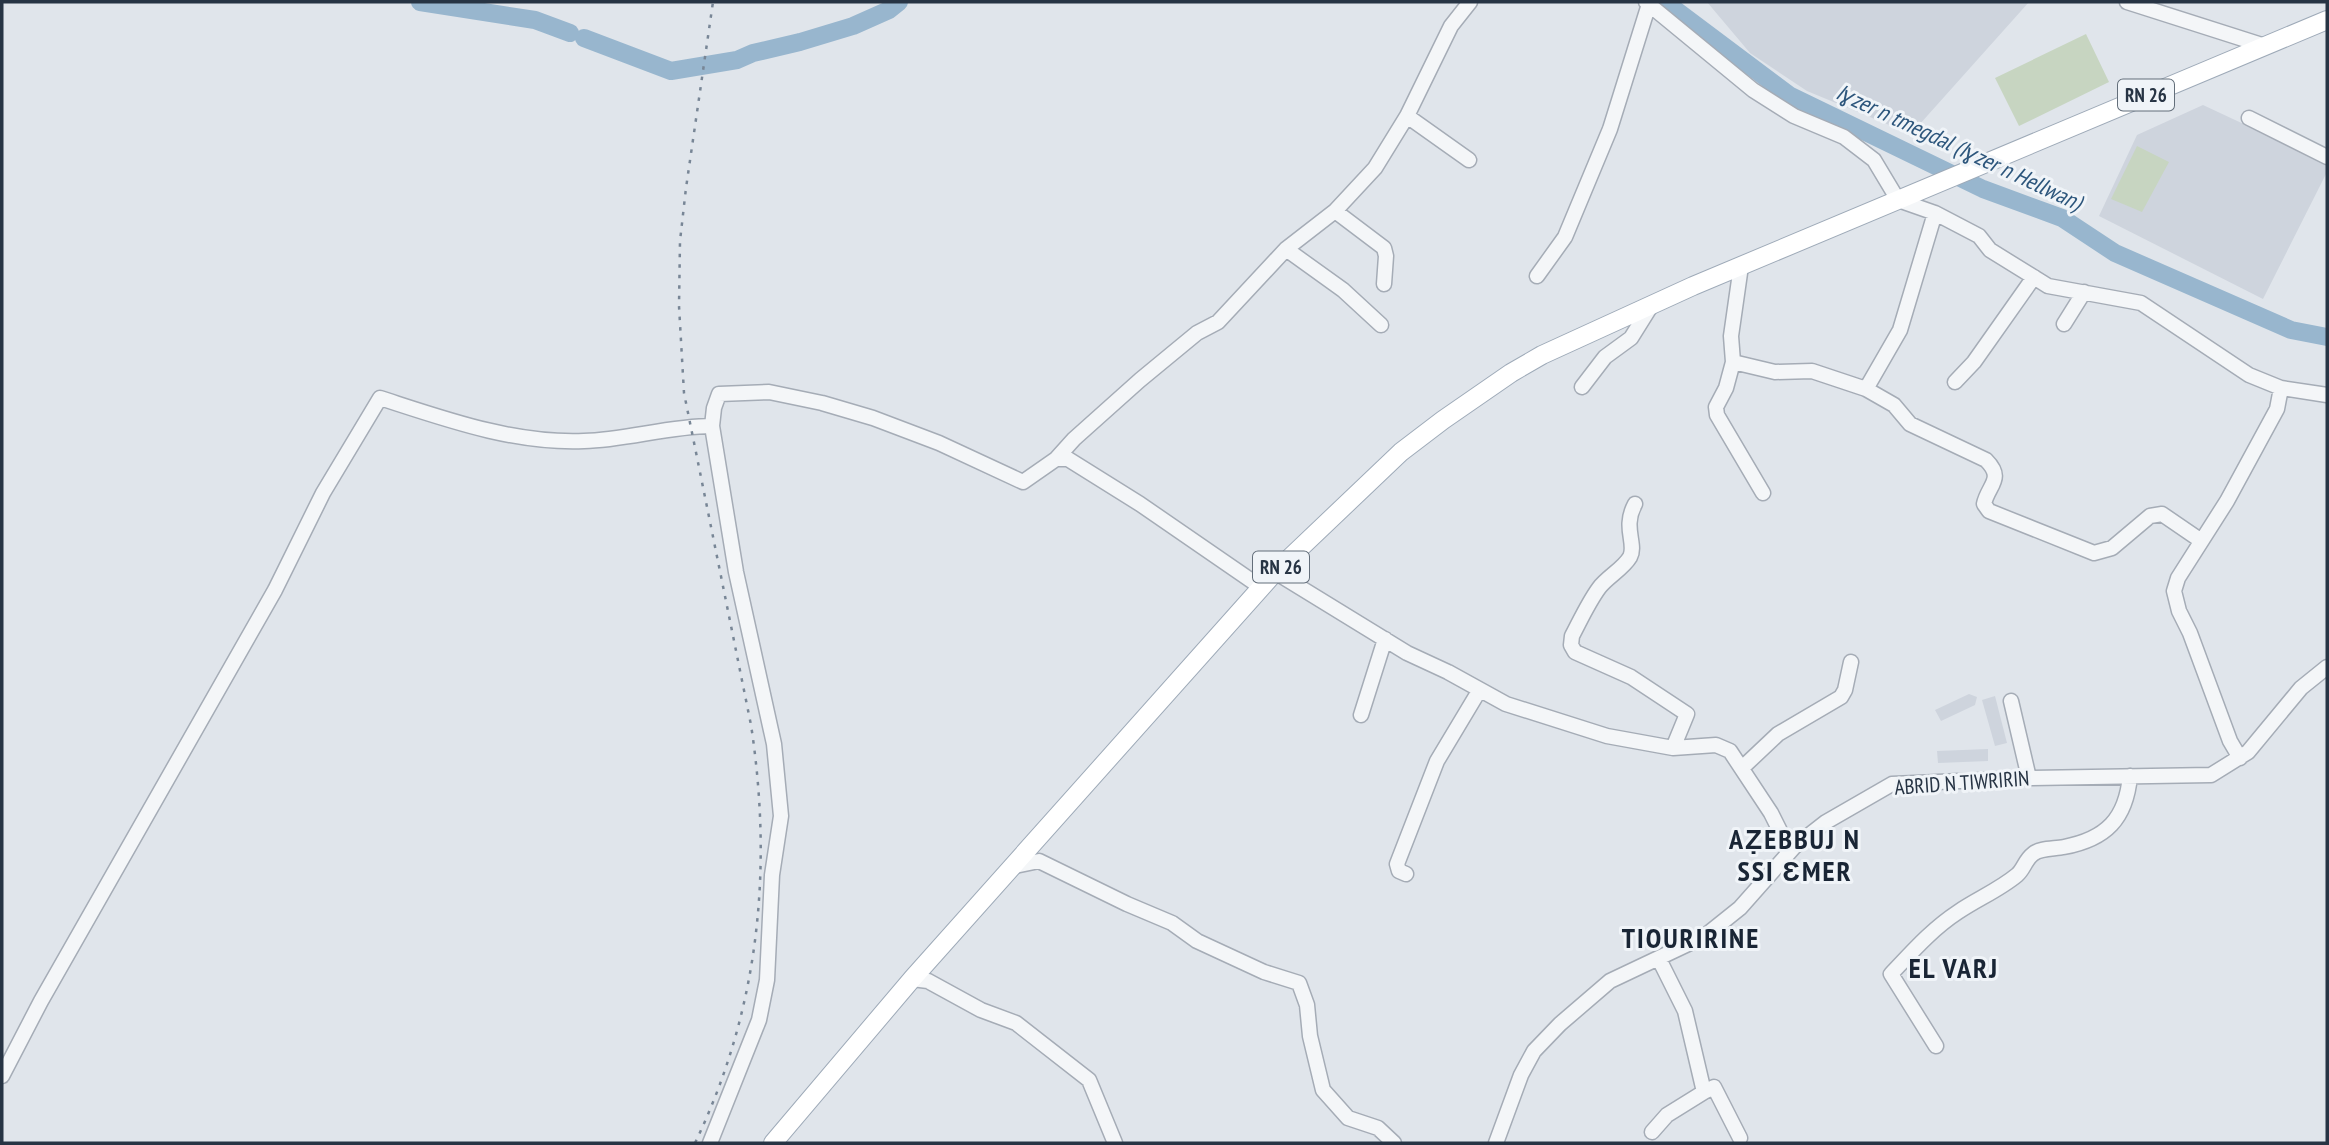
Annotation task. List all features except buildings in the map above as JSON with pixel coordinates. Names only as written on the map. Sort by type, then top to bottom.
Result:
[{"type":"main road","name":"RN 26","points":[[773,1143],[912,979],[1275,572],[1401,452],[1443,420],[1542,355],[1741,266],[2327,20]]},
{"type":"street","points":[[710,1143],[762,1006],[767,980],[772,875],[781,816],[774,744],[736,572],[712,426],[719,394],[769,392],[822,402],[939,443],[1023,482],[1056,459],[1074,439],[1140,380],[1197,333],[1219,322],[1286,249],[1335,211],[1375,168],[1407,116],[1451,26],[1470,2]]},
{"type":"street","points":[[2127,2],[2265,46]]},
{"type":"street","points":[[1537,276],[1565,237],[1610,129],[1647,3],[1753,90],[1794,116],[1844,138],[1874,160],[1898,200],[1935,213],[1979,236],[1990,250],[2048,286],[2141,303],[2249,375],[2281,388],[2327,395]]},
{"type":"street","points":[[1407,116],[1469,160]]},
{"type":"street","points":[[2249,118],[2327,157]]},
{"type":"street","points":[[1335,211],[1384,248],[1384,284]]},
{"type":"street","points":[[1866,389],[1900,330],[1935,213]]},
{"type":"street","points":[[1286,249],[1343,290],[1381,325]]},
{"type":"street","points":[[1741,266],[1731,337],[1733,362],[1726,388],[1716,407],[1717,415],[1763,493]]},
{"type":"street","points":[[1955,382],[1974,362],[2034,277]]},
{"type":"street","points":[[2064,324],[2084,292]]},
{"type":"street","points":[[1582,387],[1605,357],[1631,338],[1651,306]]},
{"type":"street","points":[[1733,362],[1775,372],[1812,371],[1866,389],[1894,405],[1910,424],[1986,460],[1992,467],[1995,482],[1984,504],[1989,511],[2094,553],[2112,548],[2156,514],[2162,514],[2200,540]]},
{"type":"street","points":[[2240,758],[2230,741],[2179,611],[2174,591],[2178,578],[2227,501],[2277,409],[2281,388]]},
{"type":"street","points":[[2,1076],[41,1001],[275,590],[323,493],[380,398],[482,430],[541,439],[583,441],[712,426]]},
{"type":"street","points":[[1056,459],[1068,459],[1092,472],[1262,588]]},
{"type":"street","points":[[1635,504],[1629,515],[1630,557],[1599,588],[1572,636],[1571,645],[1575,652],[1631,677],[1687,714],[1673,748]]},
{"type":"street","points":[[1275,572],[1385,639],[1506,704],[1607,736],[1673,748],[1716,745],[1730,751],[1771,813],[1790,851]]},
{"type":"street","points":[[1361,715],[1385,639]]},
{"type":"street","points":[[1742,768],[1778,734],[1841,697],[1851,662]]},
{"type":"street","name":"ABRID N TIWRIRIN","points":[[1496,1143],[1521,1076],[1534,1051],[1560,1024],[1610,982],[1705,936],[1740,908],[1790,851],[1826,822],[1892,784],[2029,778],[2211,775],[2240,758],[2301,688],[2327,667]]},
{"type":"street","points":[[1406,874],[1399,871],[1397,864],[1433,772],[1460,719],[1479,691]]},
{"type":"street","points":[[2011,701],[2029,778]]},
{"type":"street","points":[[1936,1046],[1891,974],[1922,940],[1957,912],[2020,873],[2026,860],[2036,851],[2088,841],[2107,830],[2121,814],[2128,796],[2130,776]]},
{"type":"street","points":[[1015,866],[1039,861],[1172,923],[1197,941],[1264,972],[1299,983],[1307,1004],[1310,1036],[1323,1090],[1348,1118],[1378,1128],[1394,1143]]},
{"type":"street","points":[[1659,959],[1685,1011],[1704,1092]]},
{"type":"street","points":[[912,979],[928,981],[981,1010],[1016,1023],[1089,1080],[1115,1143]]},
{"type":"street","points":[[1652,1132],[1667,1115],[1714,1087],[1740,1138]]},
{"type":"shaded area","points":[[1707,2],[2029,2],[1911,134],[1807,91],[1750,53]]},
{"type":"shaded area","points":[[2203,105],[2327,163],[2327,172],[2263,299],[2099,216],[2137,135]]},
{"type":"shaded area","points":[[1969,694],[1977,697],[1975,705],[1941,721],[1935,710]]},
{"type":"shaded area","points":[[1995,696],[2007,743],[1995,746],[1982,700]]},
{"type":"shaded area","points":[[1988,749],[1988,761],[1938,763],[1937,751]]},
{"type":"green space","points":[[2086,34],[2109,82],[2019,126],[1995,78]]},
{"type":"green space","points":[[2137,146],[2169,162],[2142,212],[2111,199]]},
{"type":"waterway","name":"Iɣzer n tmegdal (Iɣzer n Hellwan)","points":[[420,2],[535,20],[570,33]]},
{"type":"waterway","name":"Iɣzer n tmegdal (Iɣzer n Hellwan)","points":[[584,38],[671,71],[737,60],[753,53],[853,26],[889,10],[899,2]]},
{"type":"waterway","name":"Iɣzer n tmegdal (Iɣzer n Hellwan)","points":[[1665,2],[1789,95],[1983,189],[2062,218],[2115,253],[2291,330],[2327,337]]},
{"type":"railway","points":[[695,1143],[717,1093],[747,991],[760,886],[761,833],[751,725],[684,393],[679,306],[680,241],[713,2]]},
{"type":"district","name":"AẒEBBUJ N SSI ƐMER","points":[[1795,855]]},
{"type":"district","name":"TIOURIRINE","points":[[1691,938]]},
{"type":"district","name":"EL VARJ","points":[[1954,968]]}]
